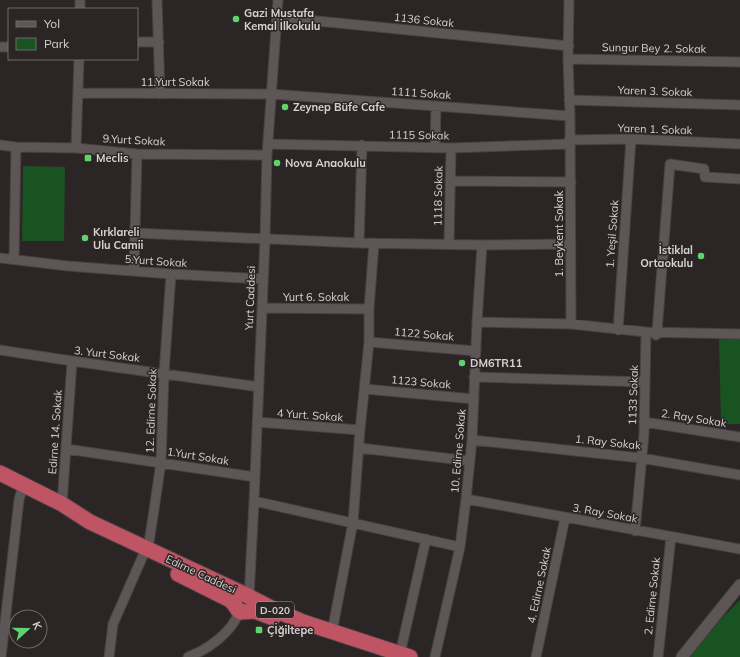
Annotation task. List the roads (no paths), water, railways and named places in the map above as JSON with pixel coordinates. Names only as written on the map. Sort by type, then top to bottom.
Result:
[{"type":"highway","name":"Edirne Caddesi","points":[[0,473],[22,488],[145,552]]},
{"type":"highway","name":"Edirne Caddesi","points":[[0,481],[62,504],[90,522],[230,600],[303,622],[405,656]]},
{"type":"highway","name":"Edirne Caddesi","points":[[245,604],[255,611],[348,647],[380,657]]},
{"type":"street","points":[[157,0],[160,94]]},
{"type":"street","name":"Yurt Caddesi","points":[[245,604],[254,501],[267,155],[278,0]]},
{"type":"street","name":"1. Beykent Sokak","points":[[570,0],[568,59],[571,182],[571,324]]},
{"type":"street","name":"1136 Sokak","points":[[277,18],[569,46]]},
{"type":"street","points":[[138,42],[159,42]]},
{"type":"street","name":"Sungur Bey 2. Sokak","points":[[568,59],[740,62]]},
{"type":"street","points":[[76,148],[79,60]]},
{"type":"street","name":"11.Yurt Sokak","points":[[78,93],[271,94]]},
{"type":"street","name":"1111 Sokak","points":[[271,94],[570,116]]},
{"type":"street","name":"Yaren 3. Sokak","points":[[570,100],[740,105]]},
{"type":"street","points":[[435,148],[436,106]]},
{"type":"street","name":"Yaren 1. Sokak","points":[[569,142],[631,139],[740,144]]},
{"type":"street","name":"1. Yeşil Sokak","points":[[618,330],[631,139]]},
{"type":"street","name":"1115 Sokak","points":[[268,144],[451,148],[569,142]]},
{"type":"street","name":"9.Yurt Sokak","points":[[0,145],[16,147],[76,148],[137,154],[267,155]]},
{"type":"street","points":[[359,243],[362,145]]},
{"type":"street","points":[[14,259],[16,147]]},
{"type":"street","name":"1118 Sokak","points":[[449,244],[451,148]]},
{"type":"street","points":[[134,271],[137,154]]},
{"type":"street","points":[[656,334],[670,164],[704,169],[705,177],[740,179]]},
{"type":"street","points":[[450,181],[571,182]]},
{"type":"street","points":[[135,233],[359,243],[482,245],[571,244]]},
{"type":"street","points":[[332,632],[354,522],[360,430],[369,342],[369,309],[374,243]]},
{"type":"street","name":"10. Edirne Sokak","points":[[435,657],[460,547],[466,499],[472,440],[474,377],[482,245]]},
{"type":"street","name":"5.Yurt Sokak","points":[[0,258],[68,266],[263,279]]},
{"type":"street","name":"12. Edirne Sokak","points":[[109,657],[113,624],[149,542],[161,462],[164,373],[171,274]]},
{"type":"street","name":"Yurt 6. Sokak","points":[[262,308],[369,309]]},
{"type":"street","points":[[477,322],[571,324],[656,334],[740,334]]},
{"type":"street","name":"1133 Sokak","points":[[635,531],[644,422],[646,332]]},
{"type":"street","name":"1122 Sokak","points":[[369,342],[476,351]]},
{"type":"street","name":"3. Yurt Sokak","points":[[0,350],[72,362],[164,373],[259,388]]},
{"type":"street","name":"Edirne 14. Sokak","points":[[62,504],[72,362]]},
{"type":"street","points":[[474,377],[645,382]]},
{"type":"street","name":"1123 Sokak","points":[[365,389],[474,399]]},
{"type":"street","name":"4 Yurt. Sokak","points":[[257,422],[360,430]]},
{"type":"street","name":"2. Ray Sokak","points":[[644,422],[740,437]]},
{"type":"street","name":"1. Ray Sokak","points":[[472,440],[641,458],[740,475]]},
{"type":"street","points":[[360,448],[470,461]]},
{"type":"street","name":"1.Yurt Sokak","points":[[67,449],[255,477]]},
{"type":"street","points":[[1,657],[19,500],[22,488]]},
{"type":"street","name":"3. Ray Sokak","points":[[466,499],[635,531],[740,548]]},
{"type":"street","points":[[254,501],[354,522],[460,547]]},
{"type":"street","name":"4. Edirne Sokak","points":[[536,657],[566,518]]},
{"type":"street","name":"2. Edirne Sokak","points":[[658,657],[671,537]]},
{"type":"street","points":[[405,656],[426,539]]},
{"type":"street","points":[[682,657],[740,585]]},
{"type":"street","points":[[188,657],[200,652],[220,638],[228,630],[245,604]]},
{"type":"place","name":"Gazi Mustafa Kemal İlkokulu","points":[[236,19]]},
{"type":"place","name":"Zeynep Büfe Cafe","points":[[285,107]]},
{"type":"place","name":"Meclis","points":[[88,158]]},
{"type":"place","name":"Nova Anaokulu","points":[[277,163]]},
{"type":"place","name":"Kırklareli Ulu Camii","points":[[85,238]]},
{"type":"place","name":"İstiklal Ortaokulu","points":[[701,256]]},
{"type":"place","name":"DM6TR11","points":[[462,363]]},
{"type":"place","name":"Çİğiltepe","points":[[259,630]]}]
